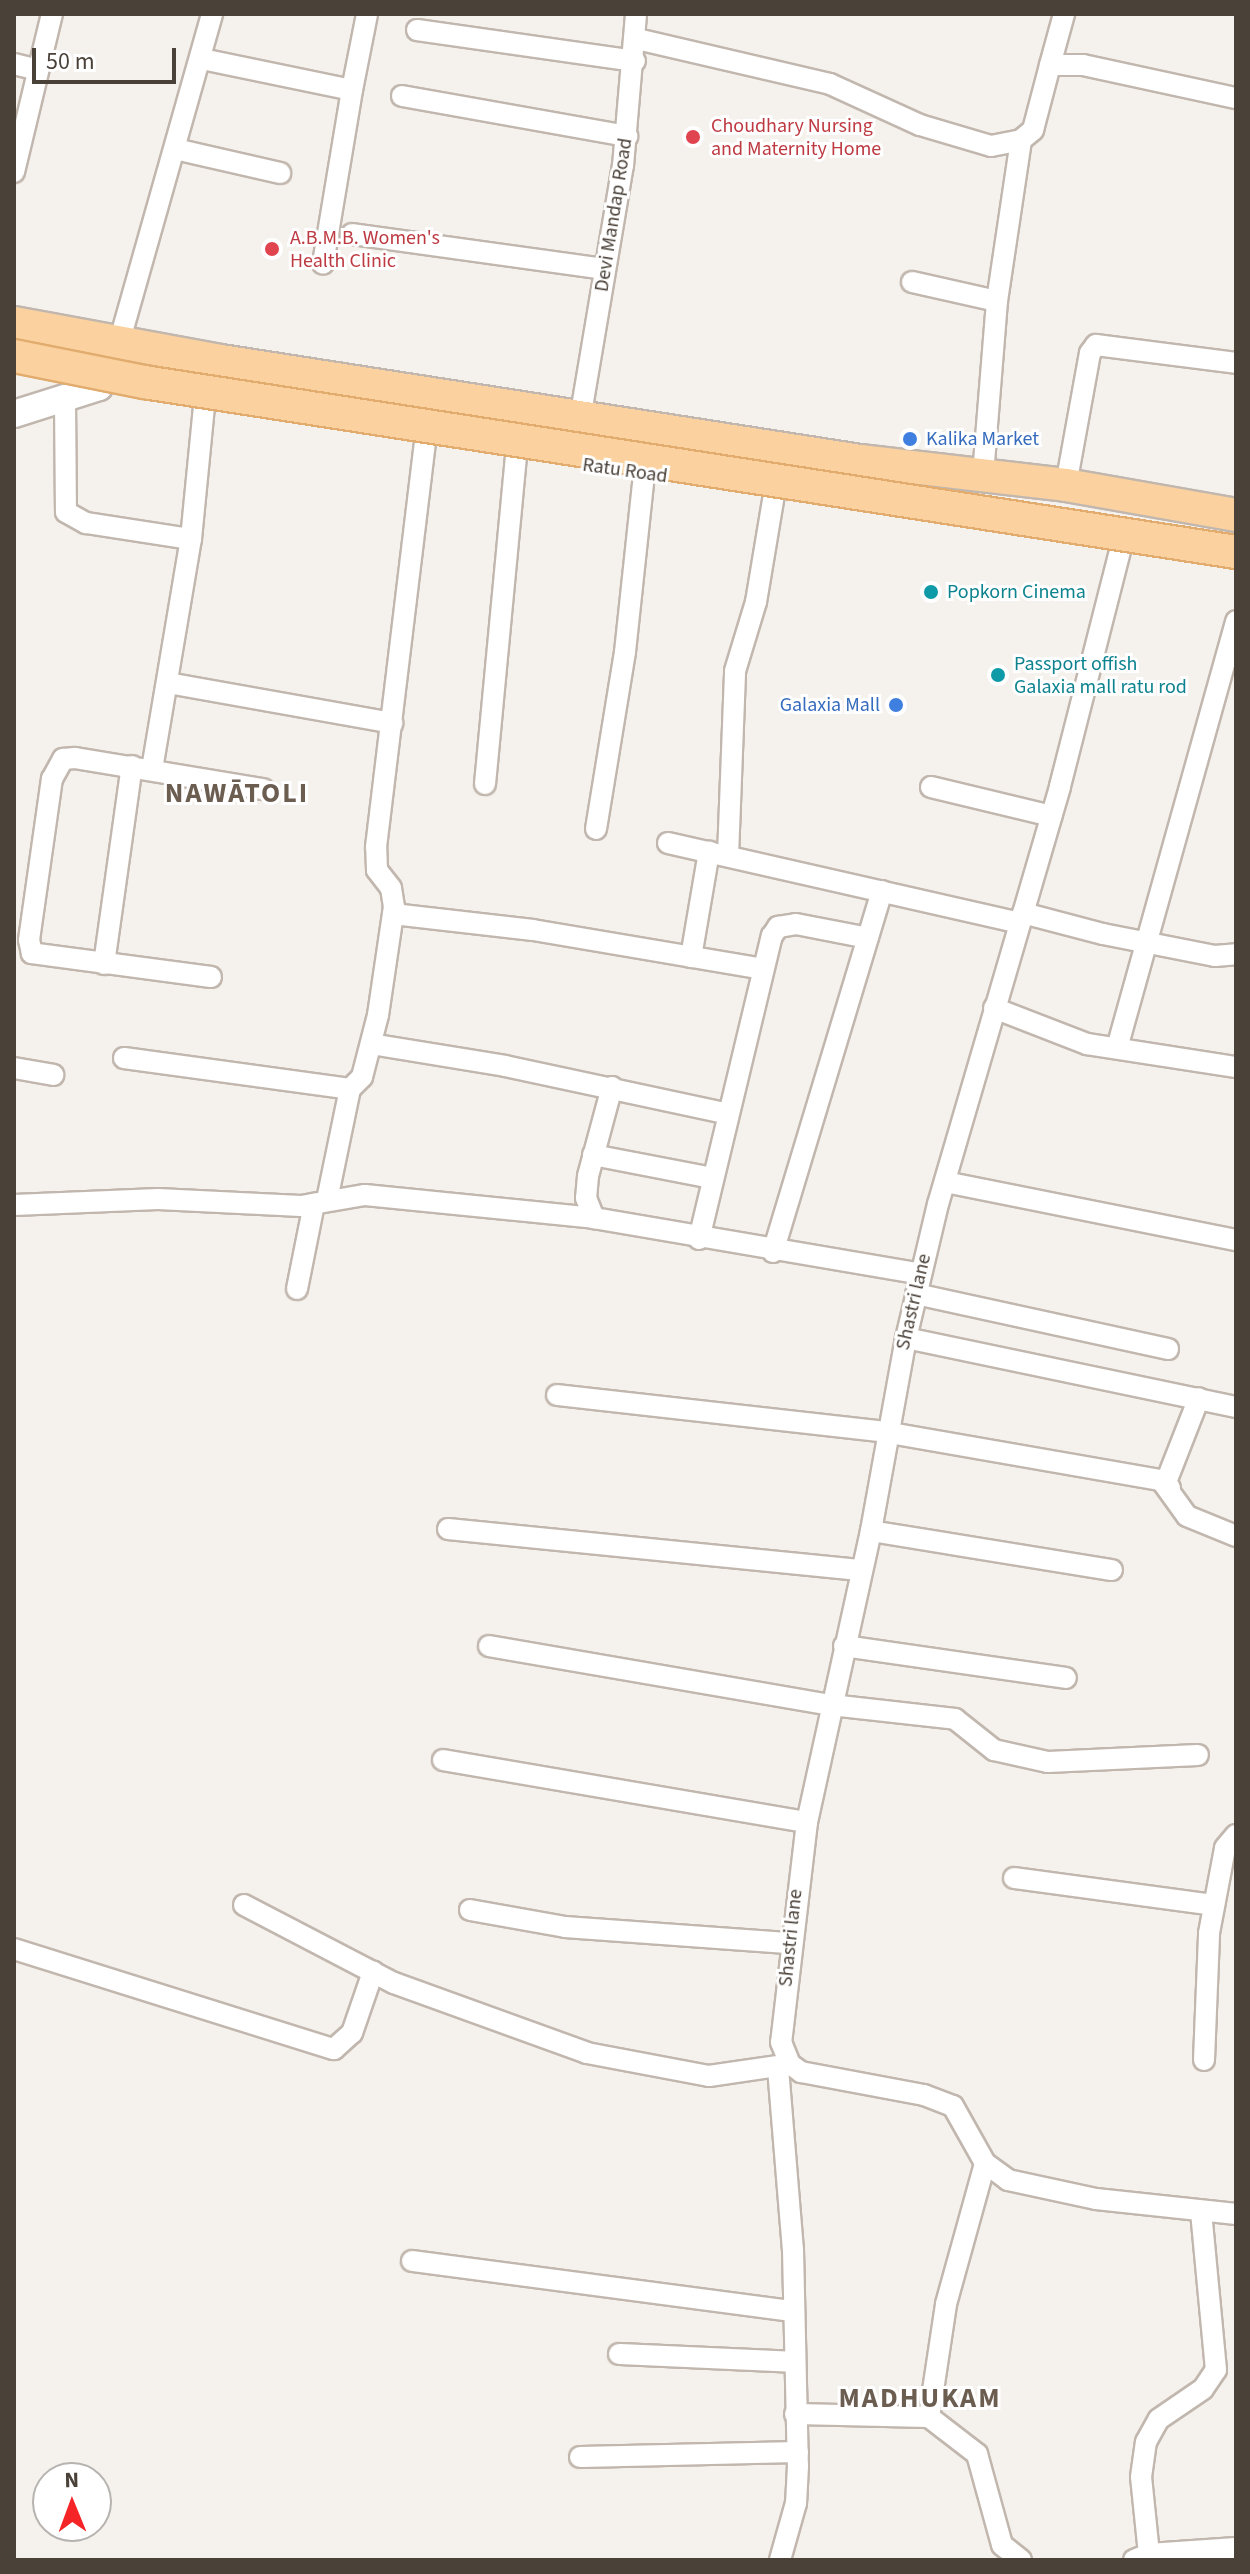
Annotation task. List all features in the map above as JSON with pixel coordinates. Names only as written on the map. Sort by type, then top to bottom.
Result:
[{"type":"main road","points":[[14,323],[119,343],[860,461],[1066,485],[1236,515]]},
{"type":"main road","points":[[14,337],[147,364],[1236,533]]},
{"type":"main road","points":[[14,356],[144,382],[1236,552]]},
{"type":"main road","name":"Ratu Road","points":[[14,370],[204,407],[1236,567]]},
{"type":"street","points":[[14,172],[52,14]]},
{"type":"street","points":[[14,414],[99,387],[119,343],[202,59],[212,14]]},
{"type":"street","points":[[323,264],[367,14]]},
{"type":"street","name":"Devi Mandap Road","points":[[573,464],[627,136],[637,39],[636,14]]},
{"type":"street","points":[[637,39],[830,84],[969,143],[991,146],[1021,140],[1033,130],[1064,14]]},
{"type":"street","points":[[417,30],[635,61]]},
{"type":"street","points":[[202,59],[352,90]]},
{"type":"street","points":[[14,64],[38,70]]},
{"type":"street","points":[[1050,65],[1083,65],[1236,98]]},
{"type":"street","points":[[402,96],[627,136]]},
{"type":"street","points":[[983,474],[997,301],[1021,140]]},
{"type":"street","points":[[175,149],[280,173]]},
{"type":"street","points":[[352,234],[605,269]]},
{"type":"street","points":[[912,282],[997,301]]},
{"type":"street","points":[[1066,485],[1090,353],[1096,345],[1236,363]]},
{"type":"street","points":[[65,400],[66,512],[86,523],[191,539]]},
{"type":"street","points":[[104,964],[142,767],[168,683],[191,539],[204,407]]},
{"type":"street","points":[[297,1289],[350,1089],[362,1077],[371,1044],[393,914],[394,896],[375,862],[425,441]]},
{"type":"street","points":[[485,784],[516,455]]},
{"type":"street","points":[[596,829],[625,652],[644,474]]},
{"type":"street","points":[[691,957],[718,854],[735,671],[756,602],[774,494]]},
{"type":"street","name":"Shastri lane","points":[[780,2560],[796,2503],[798,2452],[793,2362],[787,2067],[781,2042],[790,1943],[807,1822],[871,1531],[885,1432],[918,1284],[994,1008],[1052,816],[1121,547]]},
{"type":"street","points":[[1117,1048],[1236,621]]},
{"type":"street","points":[[168,683],[392,723]]},
{"type":"street","points":[[211,977],[32,953],[29,940],[56,767],[75,758],[263,789]]},
{"type":"street","points":[[931,787],[1052,816]]},
{"type":"street","points":[[668,843],[882,891],[1215,956],[1236,954]]},
{"type":"street","points":[[773,1252],[882,891]]},
{"type":"street","points":[[393,914],[763,969]]},
{"type":"street","points":[[699,1239],[772,936],[787,924],[868,938]]},
{"type":"street","points":[[994,1008],[1056,1035],[1236,1067]]},
{"type":"street","points":[[371,1044],[612,1087],[728,1114]]},
{"type":"street","points":[[124,1058],[350,1089]]},
{"type":"street","points":[[14,1068],[53,1075]]},
{"type":"street","points":[[594,1218],[586,1198],[593,1155],[612,1087]]},
{"type":"street","points":[[593,1155],[713,1178]]},
{"type":"street","points":[[945,1182],[1236,1240]]},
{"type":"street","points":[[14,1205],[158,1199],[321,1202],[365,1195],[594,1218],[773,1252],[918,1284],[1168,1349]]},
{"type":"street","points":[[906,1338],[1236,1407]]},
{"type":"street","points":[[557,1395],[885,1432],[1161,1480],[1170,1488]]},
{"type":"street","points":[[1199,1398],[1166,1482],[1187,1516],[1236,1536]]},
{"type":"street","points":[[448,1529],[862,1570]]},
{"type":"street","points":[[871,1531],[1112,1570]]},
{"type":"street","points":[[489,1646],[831,1705],[955,1719],[994,1750],[1048,1762],[1198,1755]]},
{"type":"street","points":[[844,1646],[1066,1678]]},
{"type":"street","points":[[443,1760],[807,1822]]},
{"type":"street","points":[[1204,2060],[1214,1905],[1225,1848],[1236,1835]]},
{"type":"street","points":[[1014,1878],[1214,1905]]},
{"type":"street","points":[[244,1905],[373,1972],[504,2027],[587,2053],[709,2076],[787,2067],[924,2095],[953,2106],[985,2163],[1008,2180],[1043,2190],[1236,2214]]},
{"type":"street","points":[[470,1910],[565,1927],[790,1943]]},
{"type":"street","points":[[14,1949],[334,2049],[352,2033],[373,1972]]},
{"type":"street","points":[[929,2417],[946,2304],[985,2163]]},
{"type":"street","points":[[1201,2211],[1216,2370],[1203,2389],[1159,2419],[1146,2442],[1141,2477],[1142,2557],[1213,2556],[1236,2548]]},
{"type":"street","points":[[412,2261],[792,2311]]},
{"type":"street","points":[[619,2354],[793,2362]]},
{"type":"street","points":[[795,2414],[929,2417],[977,2454],[1002,2545],[1021,2560]]},
{"type":"street","points":[[580,2457],[798,2452]]},
{"type":"place","name":"Choudhary Nursing and Maternity Home","points":[[693,137]]},
{"type":"place","name":"A.B.M.B. Women's Health Clinic","points":[[272,249]]},
{"type":"place","name":"Kalika Market","points":[[910,439]]},
{"type":"place","name":"Popkorn Cinema","points":[[931,592]]},
{"type":"place","name":"Passport offish Galaxia mall ratu rod","points":[[998,675]]},
{"type":"place","name":"Galaxia Mall","points":[[896,705]]},
{"type":"district","name":"NAWĀTOLI","points":[[237,793]]},
{"type":"district","name":"MADHUKAM","points":[[920,2398]]}]
